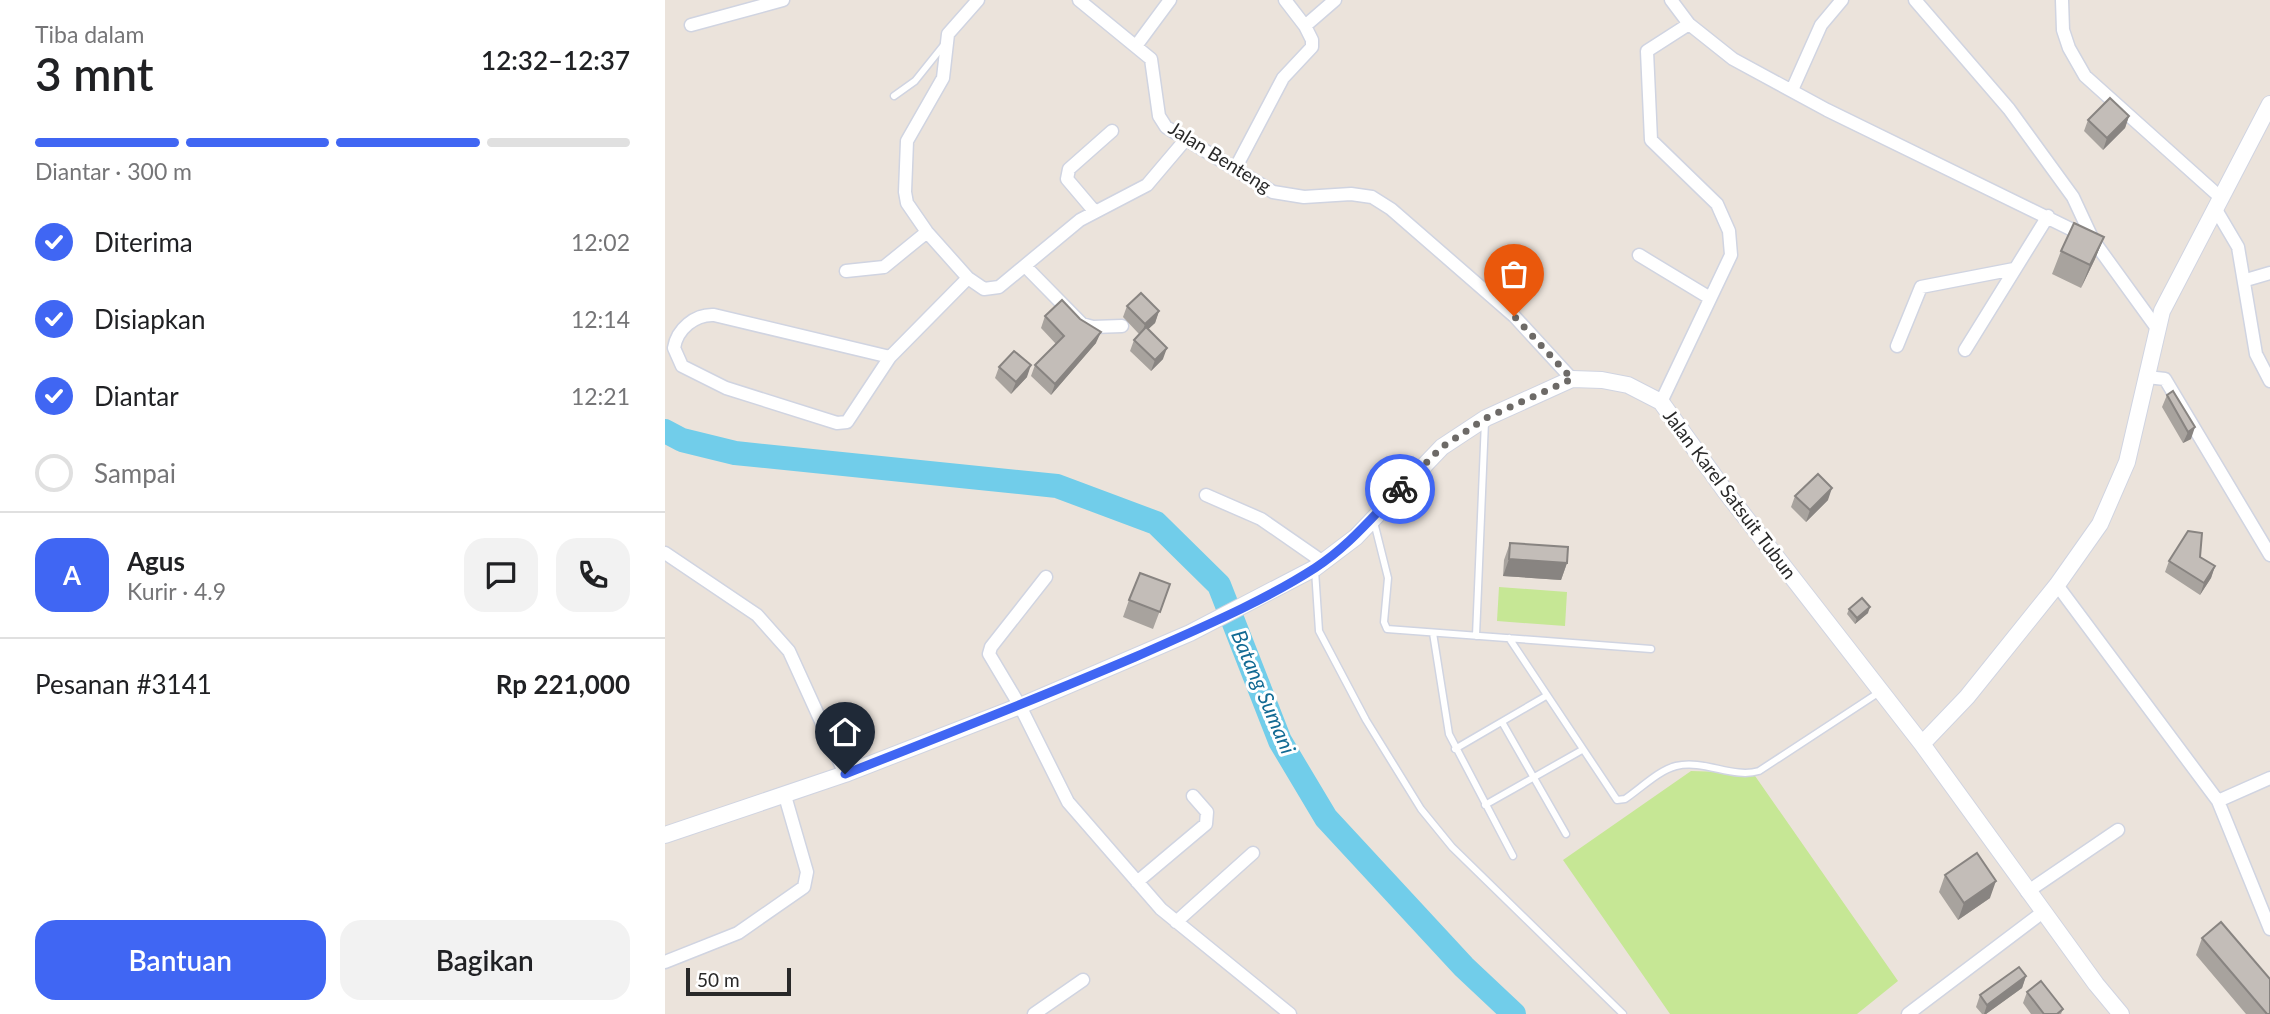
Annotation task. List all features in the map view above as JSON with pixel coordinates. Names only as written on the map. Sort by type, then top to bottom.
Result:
[{"type":"street","points":[[691,25],[783,0]]},
{"type":"street","points":[[978,0],[953,26],[946,41],[943,78],[912,127],[905,151],[907,203],[927,232],[968,278],[984,289],[994,290],[1080,220],[1147,185],[1187,139]]},
{"type":"street","name":"Jalan Benteng","points":[[1079,0],[1151,59],[1160,116],[1166,127],[1273,192],[1304,197],[1351,194],[1372,197],[1391,209],[1514,316],[1572,379]]},
{"type":"street","points":[[1136,46],[1170,0]]},
{"type":"street","points":[[1235,169],[1283,78],[1312,47],[1313,40],[1305,26],[1285,0]]},
{"type":"street","points":[[1305,26],[1335,0]]},
{"type":"street","points":[[1671,0],[1689,24],[1734,59],[2094,240]]},
{"type":"street","points":[[1792,90],[1821,25],[1842,0]]},
{"type":"street","points":[[1915,0],[2009,109],[2073,197],[2094,240],[2156,327]]},
{"type":"street","points":[[2062,0],[2063,30],[2069,48],[2085,76],[2218,202],[2238,247],[2246,280],[2256,354],[2270,381]]},
{"type":"street","points":[[1661,402],[1731,255],[1729,231],[1717,204],[1655,147],[1649,132],[1647,51],[1689,24]]},
{"type":"street","points":[[1922,744],[1967,696],[2057,585],[2100,524],[2127,462],[2156,327],[2270,104]]},
{"type":"street","points":[[1095,212],[1067,179],[1067,174],[1069,169],[1112,131]]},
{"type":"street","points":[[1965,350],[2048,216]]},
{"type":"street","points":[[846,271],[884,267],[927,232]]},
{"type":"street","points":[[1639,255],[1710,298]]},
{"type":"street","points":[[1025,266],[1082,324],[1093,327],[1122,326]]},
{"type":"street","points":[[1897,346],[1921,287],[2014,269]]},
{"type":"street","points":[[2246,280],[2270,273]]},
{"type":"street","points":[[890,357],[707,315],[686,326],[674,348],[682,366],[718,384],[841,423],[850,421],[890,357],[968,278]]},
{"type":"street","points":[[2147,377],[2165,379],[2270,555]]},
{"type":"street","name":"Jalan Karel Satsuit Tubun","points":[[665,835],[845,774],[1020,706],[1190,633],[1319,565],[1356,537],[1442,447],[1486,418],[1572,379],[1602,380],[1628,385],[1661,402],[1878,692],[1922,744],[2027,892],[2121,1014]]},
{"type":"street","points":[[1206,495],[1261,519],[1319,565]]},
{"type":"street","points":[[665,553],[757,615],[789,651],[845,774]]},
{"type":"street","points":[[1045,576],[989,650],[990,659],[1020,706],[1065,798],[1137,882],[1176,922],[1290,1014]]},
{"type":"street","points":[[2057,585],[2218,801],[2270,929]]},
{"type":"street","points":[[2218,801],[2270,778]]},
{"type":"street","points":[[665,962],[738,933],[804,887],[807,872],[785,796]]},
{"type":"street","points":[[1137,882],[1206,824],[1207,812],[1193,796]]},
{"type":"street","points":[[2027,892],[2118,830]]},
{"type":"street","points":[[1176,922],[1253,853]]},
{"type":"street","points":[[1908,1014],[2043,912]]},
{"type":"street","points":[[1034,1014],[1083,980]]},
{"type":"lane","points":[[894,96],[915,80],[946,41]]},
{"type":"lane","points":[[1476,636],[1486,418]]},
{"type":"lane","points":[[1373,517],[1387,569],[1385,627],[1651,649]]},
{"type":"lane","points":[[1319,565],[1319,631],[1366,720],[1421,808],[1452,847],[1623,1014]]},
{"type":"lane","points":[[1433,633],[1447,727],[1455,749],[1513,856]]},
{"type":"lane","points":[[1509,638],[1614,797],[1622,800],[1675,766],[1701,765],[1749,773],[1759,771],[1878,692]]},
{"type":"lane","points":[[1455,749],[1546,696]]},
{"type":"lane","points":[[1502,722],[1566,834]]},
{"type":"lane","points":[[1485,805],[1582,750]]},
{"type":"green space","points":[[1499,587],[1567,592],[1565,626],[1497,621]]},
{"type":"green space","points":[[1691,771],[1753,773],[1898,981],[1857,1014],[1670,1014],[1563,860]]},
{"type":"building","points":[[2110,98],[2129,116],[2107,138],[2088,120]]},
{"type":"building","points":[[2074,223],[2104,237],[2090,265],[2061,251]]},
{"type":"building","points":[[1141,293],[1159,311],[1145,324],[1127,306]]},
{"type":"building","points":[[1062,300],[1080,319],[1101,332],[1055,384],[1035,365],[1064,336],[1045,316]]},
{"type":"building","points":[[1146,327],[1167,348],[1155,360],[1134,340]]},
{"type":"building","points":[[1014,351],[1031,365],[1016,382],[999,367]]},
{"type":"building","points":[[2173,391],[2195,427],[2188,432],[2167,395]]},
{"type":"building","points":[[1818,474],[1832,488],[1810,510],[1795,496]]},
{"type":"building","points":[[2188,531],[2202,533],[2200,557],[2215,566],[2204,583],[2169,561]]},
{"type":"building","points":[[1510,543],[1568,547],[1567,563],[1509,559]]},
{"type":"building","points":[[1140,573],[1170,584],[1160,612],[1129,600]]},
{"type":"building","points":[[1862,598],[1870,607],[1857,618],[1849,609]]},
{"type":"building","points":[[1977,853],[1996,881],[1964,903],[1945,875]]},
{"type":"building","points":[[2221,922],[2270,979],[2270,1014],[2267,1014],[2202,938]]},
{"type":"building","points":[[2019,967],[2026,976],[1987,1005],[1980,995]]},
{"type":"building","points":[[2041,981],[2063,1009],[2057,1014],[2044,1014],[2027,992]]},
{"type":"waterway","name":"Batang Sumani","points":[[665,431],[682,440],[735,453],[1057,486],[1156,523],[1219,585],[1280,741],[1326,818],[1464,967],[1514,1014]]},
{"type":"way so far","points":[[1400,489],[1442,447],[1486,418],[1511,404],[1572,379],[1514,316]]},
{"type":"route","points":[[845,774],[1020,706],[1190,633],[1277,589],[1315,568],[1356,537],[1400,489]]}]
